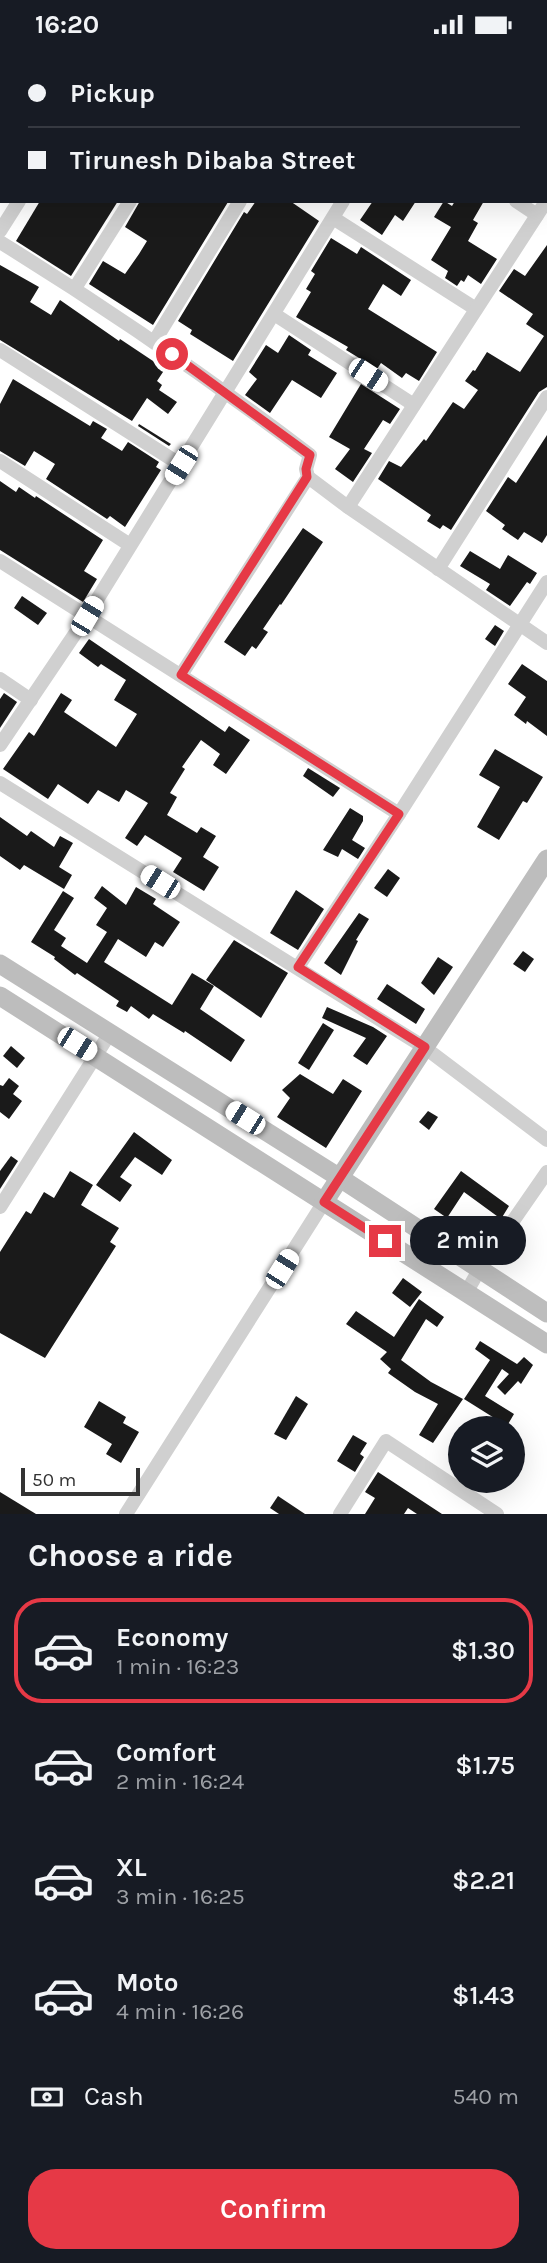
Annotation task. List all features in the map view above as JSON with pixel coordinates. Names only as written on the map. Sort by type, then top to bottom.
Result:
[{"type":"main road","points":[[324,1202],[547,859]]},
{"type":"main road","points":[[0,964],[340,1178],[547,1313]]},
{"type":"main road","points":[[0,996],[547,1344]]},
{"type":"street","points":[[0,231],[18,203]]},
{"type":"street","points":[[75,288],[130,203]]},
{"type":"street","points":[[154,342],[239,203]]},
{"type":"street","points":[[0,745],[87,616],[342,203]]},
{"type":"street","points":[[519,203],[537,215]]},
{"type":"street","points":[[348,507],[545,203]]},
{"type":"street","points":[[333,218],[476,309]]},
{"type":"street","points":[[0,242],[75,288],[154,342],[310,455],[307,477],[181,675]]},
{"type":"street","points":[[274,314],[414,405]]},
{"type":"street","points":[[0,350],[181,465]]},
{"type":"street","points":[[438,569],[547,397]]},
{"type":"street","points":[[0,461],[130,545]]},
{"type":"street","points":[[307,477],[547,643]]},
{"type":"street","points":[[0,561],[399,814]]},
{"type":"street","points":[[298,967],[547,582]]},
{"type":"street","points":[[0,679],[31,700]]},
{"type":"street","points":[[0,783],[425,1047],[547,1140]]},
{"type":"street","points":[[2,1200],[110,1033]]},
{"type":"street","points":[[466,1293],[547,1172]]},
{"type":"street","points":[[126,1514],[324,1202]]},
{"type":"street","points":[[340,1514],[386,1441],[497,1514]]},
{"type":"building","points":[[39,203],[117,203],[71,276],[16,241]]},
{"type":"building","points":[[139,203],[227,203],[153,325],[89,284],[103,261],[125,274],[139,254],[147,241],[125,227]]},
{"type":"building","points":[[255,203],[293,203],[319,221],[233,361],[190,334],[192,330],[178,321],[244,212],[247,214]]},
{"type":"building","points":[[372,203],[415,203],[403,221],[395,215],[382,235],[360,220]]},
{"type":"building","points":[[443,203],[452,206],[454,203],[483,203],[473,220],[478,223],[468,241],[497,259],[481,284],[468,275],[464,282],[461,280],[457,286],[445,278],[448,271],[431,260],[451,227],[434,217]]},
{"type":"building","points":[[331,238],[357,254],[361,247],[411,280],[401,296],[383,284],[368,309],[437,352],[419,381],[406,373],[402,378],[381,363],[377,369],[346,350],[348,347],[296,317],[311,292],[306,289],[315,274],[311,271]]},
{"type":"building","points":[[547,245],[547,387],[539,392],[451,530],[443,525],[440,529],[427,521],[431,515],[378,479],[389,461],[401,467],[424,439],[426,441],[453,402],[464,409],[478,390],[465,381],[487,352],[520,372],[544,336],[526,324],[533,314],[499,291],[514,269],[525,276]]},
{"type":"building","points":[[0,265],[39,287],[30,302],[51,315],[60,300],[165,369],[157,381],[162,385],[159,390],[177,402],[168,414],[147,398],[132,421],[0,340]]},
{"type":"building","points":[[289,335],[311,350],[308,355],[337,373],[321,398],[292,380],[270,413],[245,395],[257,379],[249,372],[266,345],[278,353]]},
{"type":"building","points":[[13,379],[90,426],[93,421],[107,429],[101,438],[122,451],[128,442],[159,462],[156,467],[161,470],[125,527],[110,516],[107,519],[46,479],[55,464],[34,451],[25,466],[0,451],[0,404]]},
{"type":"building","points":[[361,384],[400,409],[390,424],[383,420],[364,449],[372,453],[353,482],[335,469],[350,449],[329,437]]},
{"type":"building","points":[[139,424],[171,444],[169,446],[138,426]]},
{"type":"building","points":[[547,435],[547,535],[542,543],[524,532],[518,540],[502,529],[505,525],[486,511],[508,477],[516,483]]},
{"type":"building","points":[[0,481],[16,492],[19,487],[35,498],[36,496],[103,540],[84,571],[97,579],[83,602],[0,550]]},
{"type":"building","points":[[303,528],[323,542],[263,629],[268,632],[256,649],[252,646],[245,656],[224,642]]},
{"type":"building","points":[[470,551],[500,569],[508,555],[537,573],[510,606],[486,590],[490,584],[460,566]]},
{"type":"building","points":[[22,596],[47,613],[38,625],[14,608]]},
{"type":"building","points":[[495,625],[504,631],[495,646],[485,639]]},
{"type":"building","points":[[89,639],[225,732],[229,726],[250,740],[226,774],[213,765],[220,754],[201,740],[182,767],[185,769],[170,793],[177,797],[167,815],[197,833],[201,827],[216,836],[203,857],[219,867],[204,891],[173,872],[182,858],[145,835],[137,846],[125,838],[148,803],[126,790],[119,802],[98,790],[88,804],[58,784],[48,799],[3,769],[29,732],[34,736],[61,693],[72,700],[64,712],[116,747],[137,714],[114,700],[126,680],[101,664],[98,667],[79,653]]},
{"type":"building","points":[[522,664],[547,681],[547,736],[514,715],[526,697],[508,684]]},
{"type":"building","points":[[4,693],[17,702],[0,728],[0,699]]},
{"type":"building","points":[[495,749],[543,777],[527,803],[523,801],[499,840],[477,827],[500,787],[479,775]]},
{"type":"building","points":[[308,768],[340,788],[333,797],[303,776]]},
{"type":"building","points":[[350,808],[363,816],[352,840],[365,848],[358,859],[342,849],[338,857],[323,850]]},
{"type":"building","points":[[0,817],[27,836],[31,831],[54,847],[60,836],[73,843],[59,867],[72,875],[64,889],[24,865],[20,870],[0,856]]},
{"type":"building","points":[[388,869],[400,878],[387,897],[374,888]]},
{"type":"building","points":[[102,886],[126,905],[136,887],[156,899],[153,904],[180,922],[163,947],[155,942],[146,957],[118,939],[104,962],[172,1005],[192,973],[214,986],[200,1009],[245,1040],[231,1062],[185,1031],[184,1033],[153,1014],[149,1019],[131,1006],[127,1012],[116,1006],[119,1001],[77,973],[75,975],[54,959],[55,957],[31,942],[63,891],[74,898],[54,930],[66,938],[61,946],[87,963],[107,932],[96,925],[107,908],[94,898]]},
{"type":"building","points":[[296,890],[324,909],[298,950],[270,933]]},
{"type":"building","points":[[359,913],[369,919],[356,940],[358,941],[341,975],[324,963]]},
{"type":"building","points":[[234,940],[288,973],[261,1018],[206,980]]},
{"type":"building","points":[[523,951],[534,959],[525,972],[513,964]]},
{"type":"building","points":[[438,957],[453,967],[434,995],[421,983]]},
{"type":"building","points":[[387,984],[425,1009],[416,1024],[377,999]]},
{"type":"building","points":[[327,1007],[387,1036],[367,1065],[353,1056],[366,1038],[322,1018]]},
{"type":"building","points":[[323,1023],[334,1030],[309,1070],[298,1063]]},
{"type":"building","points":[[11,1046],[25,1058],[17,1068],[3,1056]]},
{"type":"building","points":[[300,1074],[333,1094],[343,1079],[362,1091],[326,1148],[277,1117],[290,1098],[282,1090]]},
{"type":"building","points":[[9,1078],[19,1086],[13,1094],[22,1101],[9,1119],[0,1112],[0,1085],[3,1086]]},
{"type":"building","points":[[428,1111],[438,1117],[429,1130],[419,1122]]},
{"type":"building","points":[[134,1132],[172,1160],[162,1175],[135,1157],[120,1177],[132,1185],[120,1202],[96,1185]]},
{"type":"building","points":[[11,1156],[18,1161],[0,1189],[0,1171]]},
{"type":"building","points":[[70,1171],[93,1185],[81,1205],[119,1228],[110,1242],[116,1246],[45,1358],[0,1333],[0,1252],[26,1211],[31,1214],[44,1192],[54,1198]]},
{"type":"building","points":[[461,1171],[509,1206],[501,1219],[464,1192],[447,1218],[434,1209]]},
{"type":"building","points":[[403,1278],[422,1292],[410,1307],[392,1293]]},
{"type":"building","points":[[419,1299],[444,1317],[437,1327],[426,1319],[401,1360],[431,1382],[463,1399],[451,1416],[448,1416],[448,1421],[433,1443],[419,1435],[438,1404],[388,1373],[391,1369],[380,1359],[387,1352],[346,1324],[356,1311],[394,1337]]},
{"type":"building","points":[[480,1341],[517,1364],[524,1357],[533,1365],[521,1384],[518,1381],[505,1395],[497,1387],[509,1374],[502,1369],[485,1396],[514,1414],[513,1416],[491,1416],[464,1399],[490,1360],[475,1349]]},
{"type":"building","points":[[296,1396],[308,1404],[286,1440],[274,1434]]},
{"type":"building","points":[[99,1401],[126,1417],[123,1423],[139,1432],[121,1463],[106,1454],[112,1444],[84,1427]]},
{"type":"building","points":[[353,1435],[367,1443],[360,1454],[364,1457],[355,1472],[337,1461]]},
{"type":"building","points":[[378,1472],[442,1514],[417,1514],[408,1508],[404,1514],[365,1514],[375,1498],[365,1492]]},
{"type":"building","points":[[0,1492],[36,1514],[0,1514]]},
{"type":"building","points":[[278,1496],[305,1514],[279,1514],[270,1508]]},
{"type":"route","points":[[172,354],[310,455],[307,477],[181,675],[399,814],[298,967],[425,1047],[324,1202],[385,1241]]}]
